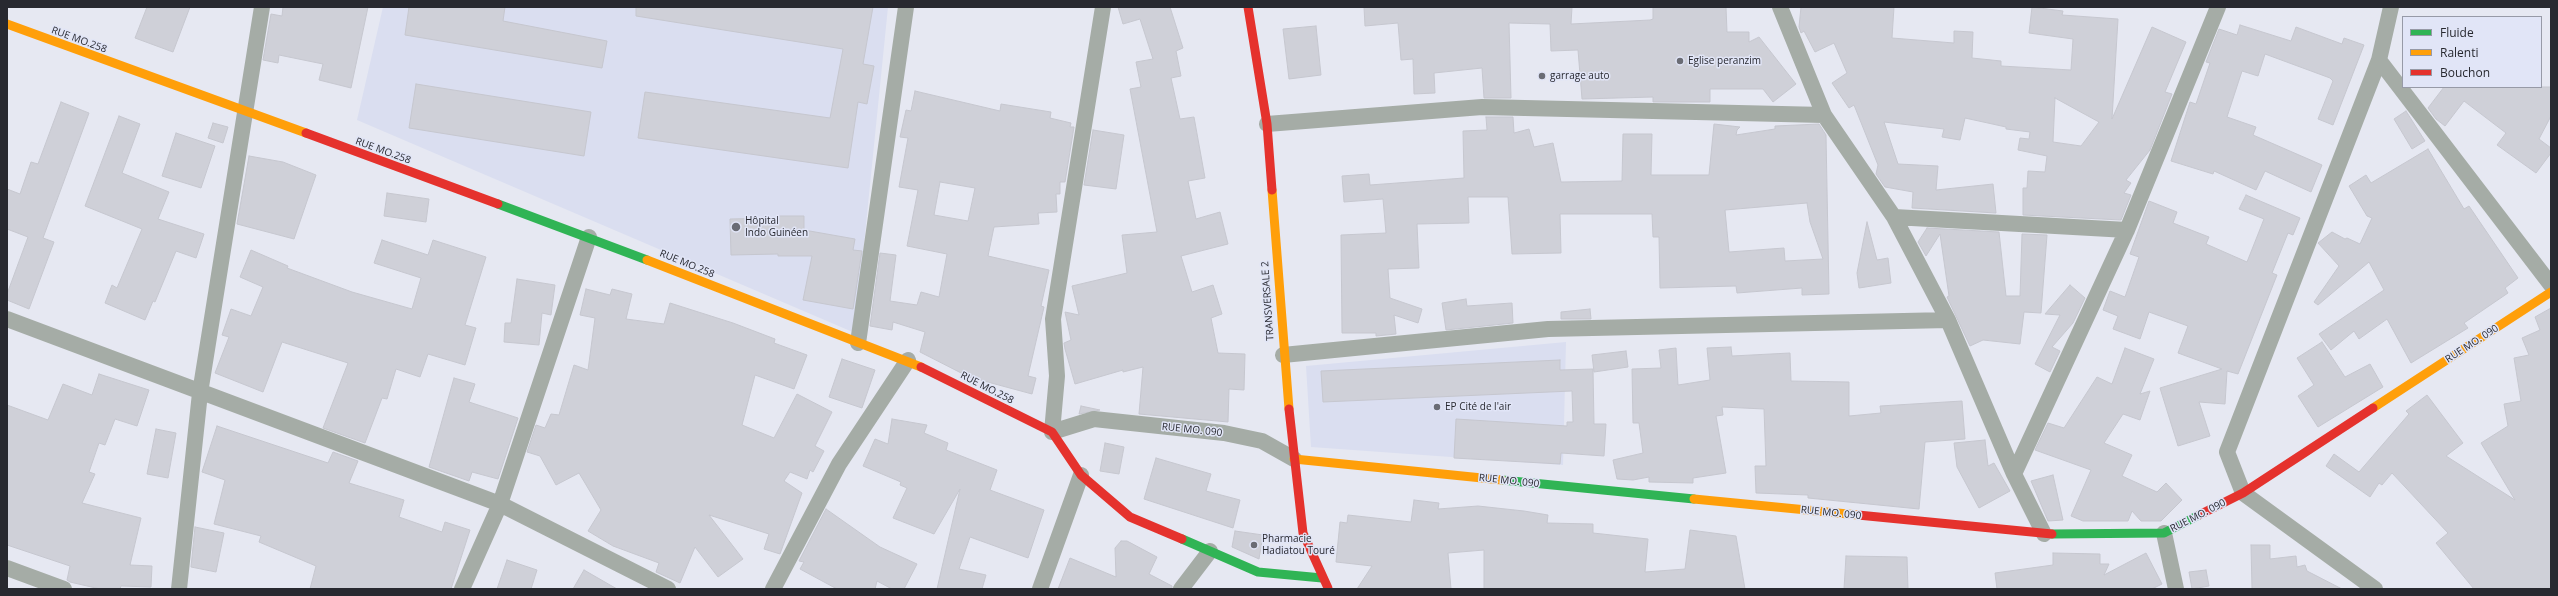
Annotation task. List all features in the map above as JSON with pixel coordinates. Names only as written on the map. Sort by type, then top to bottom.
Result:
[{"type":"street","points":[[179,589],[200,393],[262,7]]},
{"type":"street","points":[[858,343],[906,7]]},
{"type":"street","points":[[1052,432],[1057,376],[1053,319],[1103,7]]},
{"type":"street","name":"TRANSVERSALE 2","points":[[1248,7],[1267,124],[1283,355],[1294,460],[1304,533],[1322,578],[1329,589]]},
{"type":"street","points":[[1780,7],[1824,116],[1894,217],[1948,320],[2014,474],[2044,534]]},
{"type":"street","points":[[2014,474],[2127,230],[2218,7]]},
{"type":"street","points":[[2375,589],[2243,493],[2227,452],[2378,60],[2392,7]]},
{"type":"street","name":"RUE MO.258","points":[[7,24],[246,113],[589,237],[858,343],[908,360],[1052,432],[1082,475],[1130,517],[1258,572],[1322,578]]},
{"type":"street","points":[[2378,60],[2551,285]]},
{"type":"street","points":[[1267,124],[1482,107],[1824,116]]},
{"type":"street","points":[[1894,217],[2127,230]]},
{"type":"street","points":[[462,589],[500,504],[589,237]]},
{"type":"street","name":"RUE MO. 090","points":[[1052,432],[1094,419],[1224,433],[1262,441],[1294,460],[2044,534],[2164,533],[2243,493],[2551,292]]},
{"type":"street","points":[[7,319],[200,393],[500,504],[668,589]]},
{"type":"street","points":[[1283,355],[1548,329],[1948,320]]},
{"type":"street","points":[[773,589],[839,464],[908,360]]},
{"type":"street","points":[[1040,589],[1082,475]]},
{"type":"street","points":[[2164,533],[2176,589]]},
{"type":"street","points":[[1181,589],[1210,551]]},
{"type":"street","points":[[7,568],[64,589]]},
{"type":"shaded area","name":"Hôpital Indo Guinéen","points":[[383,7],[888,7],[855,333],[357,120]]},
{"type":"shaded area","name":"EP Cité de l'air","points":[[1566,342],[1563,465],[1311,447],[1306,366]]},
{"type":"building","points":[[147,7],[190,7],[173,52],[135,38]]},
{"type":"building","points":[[283,7],[368,7],[351,88],[319,80],[323,64],[279,55],[278,63],[263,60],[271,14],[282,16]]},
{"type":"building","points":[[409,7],[505,7],[503,21],[607,41],[602,68],[405,35]]},
{"type":"building","points":[[636,7],[873,7],[863,64],[874,66],[867,104],[858,102],[848,168],[638,138],[645,92],[830,118],[843,49],[636,16]]},
{"type":"building","points":[[1118,7],[1170,7],[1183,48],[1176,51],[1181,76],[1171,78],[1180,119],[1194,117],[1205,178],[1188,181],[1196,219],[1220,212],[1228,244],[1181,256],[1192,292],[1213,285],[1222,314],[1211,318],[1218,353],[1245,354],[1244,390],[1229,389],[1228,422],[1139,414],[1143,367],[1123,372],[1123,370],[1075,384],[1065,349],[1064,343],[1071,340],[1065,312],[1079,315],[1072,286],[1127,273],[1122,235],[1157,232],[1130,89],[1141,87],[1136,62],[1153,59],[1140,19],[1123,24]]},
{"type":"building","points":[[1364,7],[1572,7],[1571,24],[1650,20],[1653,19],[1653,7],[1726,7],[1727,32],[1749,32],[1749,42],[1759,37],[1796,84],[1773,102],[1763,89],[1710,89],[1710,102],[1653,102],[1653,97],[1582,99],[1578,50],[1551,51],[1550,24],[1509,23],[1511,98],[1484,98],[1482,68],[1434,73],[1435,93],[1414,94],[1413,59],[1401,60],[1398,23],[1365,26]]},
{"type":"building","points":[[1801,7],[1894,7],[1892,38],[1954,43],[1954,31],[1973,32],[1972,58],[2001,61],[2001,66],[2071,70],[2073,39],[2029,33],[2032,7],[2063,11],[2062,15],[2118,19],[2112,119],[2152,27],[2186,42],[2165,92],[2172,94],[2150,150],[2126,180],[2131,183],[2124,193],[2131,195],[2121,220],[2023,215],[2023,188],[2027,188],[2028,171],[2045,172],[2047,156],[2018,150],[2020,138],[2029,139],[2030,132],[2006,129],[2006,127],[1965,118],[1960,140],[1942,137],[1944,129],[1884,122],[1898,164],[1938,166],[1936,190],[1993,184],[1996,213],[1912,208],[1913,192],[1885,187],[1876,174],[1878,165],[1854,105],[1849,108],[1832,83],[1847,73],[1834,43],[1815,52],[1804,31],[1801,33],[1799,27]],"holes":[[[2055,98],[2099,122],[2081,146],[2053,142]]]},
{"type":"building","points":[[2240,25],[2291,41],[2296,27],[2342,44],[2344,38],[2364,45],[2333,125],[2318,119],[2333,81],[2330,78],[2265,54],[2258,76],[2242,71],[2227,117],[2256,127],[2253,135],[2322,165],[2311,192],[2265,171],[2256,190],[2214,171],[2213,174],[2171,161],[2190,102],[2196,104],[2210,63],[2206,62],[2219,29],[2237,35]]},
{"type":"building","points":[[1316,26],[1321,75],[1289,79],[1283,29]]},
{"type":"building","points":[[416,84],[591,112],[584,156],[409,128]]},
{"type":"building","points":[[2551,87],[2551,116],[2539,139],[2551,148],[2551,153],[2536,173],[2497,145],[2506,133],[2464,101],[2445,126],[2436,119],[2428,108],[2443,88]]},
{"type":"building","points":[[915,91],[1000,111],[1001,104],[1051,112],[1050,118],[1071,123],[1070,127],[1074,127],[1065,182],[1060,182],[1060,194],[1056,194],[1057,212],[1038,213],[1039,224],[994,227],[988,256],[1049,270],[1041,306],[1044,307],[1028,376],[1036,378],[1032,394],[969,377],[920,352],[925,332],[893,322],[892,330],[870,326],[880,253],[896,255],[890,301],[917,305],[921,292],[939,297],[947,254],[907,246],[918,190],[899,187],[908,138],[900,137],[906,110],[911,111]],"holes":[[[940,182],[975,188],[968,221],[934,215]]]},
{"type":"building","points":[[61,102],[89,113],[43,238],[54,242],[29,309],[7,300],[7,294],[28,237],[7,229],[7,189],[20,194],[31,162],[38,164]]},
{"type":"building","points":[[2406,111],[2425,141],[2412,149],[2394,119]]},
{"type":"building","points":[[119,116],[140,124],[122,173],[169,192],[158,219],[204,234],[196,258],[176,251],[155,302],[153,301],[145,320],[105,303],[112,285],[117,288],[142,229],[85,206]]},
{"type":"building","points":[[1486,117],[1513,117],[1514,133],[1529,129],[1534,147],[1553,143],[1561,182],[1622,181],[1623,134],[1652,134],[1651,175],[1709,175],[1714,124],[1740,127],[1737,130],[1736,135],[1775,129],[1775,126],[1819,124],[1826,135],[1829,294],[1802,295],[1802,288],[1737,293],[1736,286],[1660,288],[1659,237],[1653,237],[1652,214],[1560,214],[1561,253],[1512,254],[1508,197],[1468,197],[1469,223],[1417,224],[1419,268],[1388,269],[1390,298],[1422,309],[1418,323],[1394,315],[1396,334],[1376,336],[1376,333],[1342,333],[1341,235],[1386,233],[1383,199],[1344,202],[1342,176],[1369,174],[1370,185],[1464,178],[1463,131],[1487,130]],"holes":[[[1807,203],[1810,222],[1823,259],[1785,261],[1784,248],[1729,252],[1725,210]]]},
{"type":"building","points":[[213,123],[228,127],[223,143],[208,138]]},
{"type":"building","points":[[1093,130],[1124,135],[1116,189],[1084,185]]},
{"type":"building","points":[[176,133],[215,146],[201,188],[162,176]]},
{"type":"building","points":[[2428,149],[2464,209],[2469,206],[2518,278],[2505,288],[2508,293],[2464,323],[2468,328],[2411,363],[2387,319],[2359,339],[2354,331],[2331,350],[2319,334],[2384,290],[2369,262],[2318,305],[2314,302],[2339,266],[2318,243],[2332,232],[2345,239],[2347,238],[2360,244],[2372,218],[2367,216],[2349,186],[2366,175],[2371,183]]},
{"type":"building","points":[[249,156],[283,162],[316,175],[294,239],[237,224]]},
{"type":"building","points":[[387,193],[429,199],[426,222],[384,216]]},
{"type":"building","points":[[2246,195],[2300,218],[2293,235],[2288,233],[2272,273],[2277,275],[2238,374],[2227,371],[2225,404],[2199,402],[2210,436],[2178,446],[2160,388],[2222,369],[2178,353],[2188,326],[2149,312],[2140,339],[2113,329],[2118,316],[2103,310],[2110,291],[2125,297],[2139,257],[2130,254],[2149,201],[2177,212],[2173,223],[2209,237],[2206,244],[2247,262],[2264,219],[2239,209]]},
{"type":"building","points":[[778,216],[804,216],[804,230],[855,239],[853,250],[862,251],[853,309],[803,300],[812,256],[778,256],[778,254],[731,255],[730,219],[778,218]]},
{"type":"building","points":[[1867,222],[1877,260],[1888,258],[1891,283],[1859,288],[1857,273]]},
{"type":"building","points":[[1927,228],[1999,232],[2006,296],[2020,296],[2022,234],[2047,235],[2041,313],[2024,312],[2020,344],[1983,340],[1970,346],[1947,297],[1949,296],[1940,234],[1926,256],[1918,242]]},
{"type":"building","points":[[382,240],[428,255],[433,240],[486,257],[465,325],[476,328],[465,365],[428,354],[420,377],[396,369],[387,399],[382,398],[365,443],[323,428],[348,363],[282,342],[263,392],[215,373],[229,337],[222,335],[231,309],[251,316],[263,287],[240,277],[251,250],[288,266],[287,268],[352,292],[412,309],[421,278],[374,263]]},
{"type":"building","points":[[517,279],[555,285],[551,315],[542,313],[539,345],[504,342],[505,323],[511,323]]},
{"type":"building","points":[[2070,285],[2085,298],[2073,323],[2052,347],[2060,351],[2050,372],[2035,364],[2060,315],[2045,314]]},
{"type":"building","points":[[586,289],[610,295],[612,289],[632,294],[626,319],[664,324],[670,303],[733,323],[775,339],[774,343],[807,355],[794,389],[755,375],[742,425],[774,438],[797,394],[832,412],[815,446],[824,451],[813,472],[810,470],[807,479],[790,472],[784,481],[802,493],[780,554],[764,549],[769,534],[709,515],[743,559],[718,577],[695,547],[680,583],[656,572],[659,563],[613,546],[588,531],[601,510],[579,473],[556,485],[540,456],[527,452],[536,425],[545,428],[551,414],[559,415],[574,365],[588,370],[595,318],[580,315]]},
{"type":"building","points":[[1466,299],[1467,306],[1512,303],[1513,323],[1446,330],[1442,303]]},
{"type":"building","points":[[2551,308],[2551,589],[2474,589],[2436,543],[2448,533],[2392,473],[2382,485],[2379,483],[2370,497],[2326,466],[2334,454],[2359,472],[2409,414],[2406,411],[2427,395],[2463,443],[2446,456],[2515,500],[2481,443],[2508,426],[2504,404],[2521,401],[2514,358],[2529,355],[2522,338],[2540,330],[2535,317]]},
{"type":"building","points":[[1590,309],[1591,319],[1561,319],[1561,312]]},
{"type":"building","points":[[2322,342],[2345,377],[2370,364],[2383,387],[2318,427],[2298,396],[2314,385],[2297,358]]},
{"type":"building","points":[[1731,347],[1732,356],[1790,353],[1791,381],[1849,382],[1849,416],[1881,413],[1880,406],[1962,401],[1965,439],[1925,442],[1919,509],[1808,498],[1808,495],[1756,493],[1755,466],[1766,466],[1764,409],[1722,407],[1723,415],[1716,416],[1726,473],[1693,478],[1693,483],[1649,482],[1649,477],[1633,480],[1617,479],[1613,460],[1643,453],[1639,423],[1633,423],[1632,369],[1661,368],[1659,350],[1676,348],[1678,385],[1710,380],[1707,348]]},
{"type":"building","points":[[2125,348],[2154,359],[2140,394],[2150,391],[2140,420],[2123,414],[2104,443],[2132,455],[2122,476],[2157,492],[2166,483],[2182,500],[2161,521],[2141,521],[2132,511],[2128,521],[2083,521],[2071,516],[2091,470],[2035,450],[2048,423],[2064,428],[2097,377],[2112,384]]},
{"type":"building","points":[[1626,351],[1628,367],[1594,372],[1592,355]]},
{"type":"building","points":[[842,359],[875,370],[862,408],[829,397]]},
{"type":"building","points":[[1560,360],[1560,370],[1593,369],[1594,424],[1606,424],[1604,456],[1561,453],[1560,464],[1454,458],[1456,419],[1567,426],[1567,422],[1573,422],[1572,391],[1323,402],[1321,371]]},
{"type":"building","points":[[99,374],[149,390],[137,426],[115,419],[105,445],[99,443],[89,472],[95,474],[82,503],[141,518],[130,565],[152,566],[151,587],[121,586],[120,589],[100,589],[70,582],[67,580],[70,566],[7,545],[7,405],[48,420],[63,384],[92,395]]},
{"type":"building","points":[[454,378],[475,384],[469,402],[518,418],[498,479],[472,472],[469,481],[429,467]]},
{"type":"building","points":[[1081,406],[1100,410],[1079,414]]},
{"type":"building","points":[[892,419],[927,425],[924,433],[948,443],[946,450],[997,470],[990,490],[1044,510],[1028,558],[970,537],[959,569],[986,575],[982,589],[937,589],[960,489],[934,534],[893,518],[907,488],[900,485],[901,482],[863,466],[875,439],[888,444]]},
{"type":"building","points":[[217,426],[328,463],[333,452],[358,461],[349,483],[404,500],[399,517],[442,532],[445,522],[470,530],[451,589],[310,589],[316,566],[259,542],[261,536],[214,524],[225,480],[202,472]]},
{"type":"building","points":[[156,429],[176,433],[168,478],[147,474]]},
{"type":"building","points":[[1985,440],[1988,466],[1994,463],[2010,491],[1979,508],[1957,467],[1954,443]]},
{"type":"building","points":[[1105,443],[1124,447],[1119,474],[1100,471]]},
{"type":"building","points":[[1156,458],[1211,474],[1206,491],[1240,500],[1233,528],[1144,499]]},
{"type":"building","points":[[2053,475],[2063,520],[2048,521],[2031,481]]},
{"type":"building","points":[[1414,500],[1439,503],[1438,509],[1478,506],[1548,515],[1547,523],[1593,524],[1593,533],[1648,539],[1645,572],[1685,569],[1690,530],[1736,536],[1745,589],[1484,589],[1484,550],[1448,553],[1451,589],[1357,589],[1372,566],[1336,562],[1340,522],[1347,523],[1348,515],[1411,522]]},
{"type":"building","points":[[826,509],[880,547],[917,564],[904,589],[892,589],[877,581],[875,589],[837,589],[800,569],[804,562],[799,561]]},
{"type":"building","points":[[195,527],[224,533],[216,572],[191,567]]},
{"type":"building","points":[[1235,531],[1263,535],[1259,559],[1232,547]]},
{"type":"building","points":[[1121,541],[1127,541],[1157,557],[1149,574],[1172,586],[1172,589],[1058,589],[1070,558],[1116,577],[1115,548]]},
{"type":"building","points":[[2251,545],[2270,545],[2270,559],[2296,556],[2297,567],[2305,565],[2307,571],[2342,589],[2252,589]]},
{"type":"building","points":[[2053,553],[2100,554],[2100,564],[2109,564],[2104,575],[2146,553],[2162,584],[2152,589],[1997,589],[1995,573],[2053,565]]},
{"type":"building","points":[[1846,556],[1907,557],[1908,589],[1844,589]]},
{"type":"building","points":[[507,560],[537,570],[531,589],[497,589]]},
{"type":"building","points":[[584,570],[617,589],[573,589]]},
{"type":"building","points":[[2206,570],[2209,586],[2192,589],[2189,572]]},
{"type":"traffic: fast","points":[[498,204],[647,260]]},
{"type":"traffic: fast","points":[[1502,480],[1694,499]]},
{"type":"traffic: fast","points":[[2052,534],[2164,533],[2199,515]]},
{"type":"traffic: fast","points":[[1182,539],[1258,572],[1322,578]]},
{"type":"traffic: slow","points":[[7,24],[306,133]]},
{"type":"traffic: slow","points":[[1272,190],[1289,409]]},
{"type":"traffic: slow","points":[[647,260],[921,367]]},
{"type":"traffic: slow","points":[[2373,408],[2551,292]]},
{"type":"traffic: slow","points":[[1294,459],[1502,480]]},
{"type":"traffic: slow","points":[[1694,499],[1858,515]]},
{"type":"traffic: jam","points":[[1248,7],[1267,124],[1272,190]]},
{"type":"traffic: jam","points":[[306,133],[498,204]]},
{"type":"traffic: jam","points":[[921,367],[1052,432],[1081,475],[1130,517],[1182,539]]},
{"type":"traffic: jam","points":[[2199,515],[2243,493],[2373,408]]},
{"type":"traffic: jam","points":[[1289,409],[1303,533],[1328,588]]},
{"type":"traffic: jam","points":[[1858,515],[2052,534]]},
{"type":"place","name":"Eglise peranzim","points":[[1680,61]]},
{"type":"place","name":"garrage auto","points":[[1542,76]]},
{"type":"place","name":"Hôpital Indo Guinéen","points":[[736,227]]},
{"type":"place","name":"EP Cité de l'air","points":[[1437,407]]},
{"type":"place","name":"Pharmacie Hadiatou Touré","points":[[1254,545]]}]
